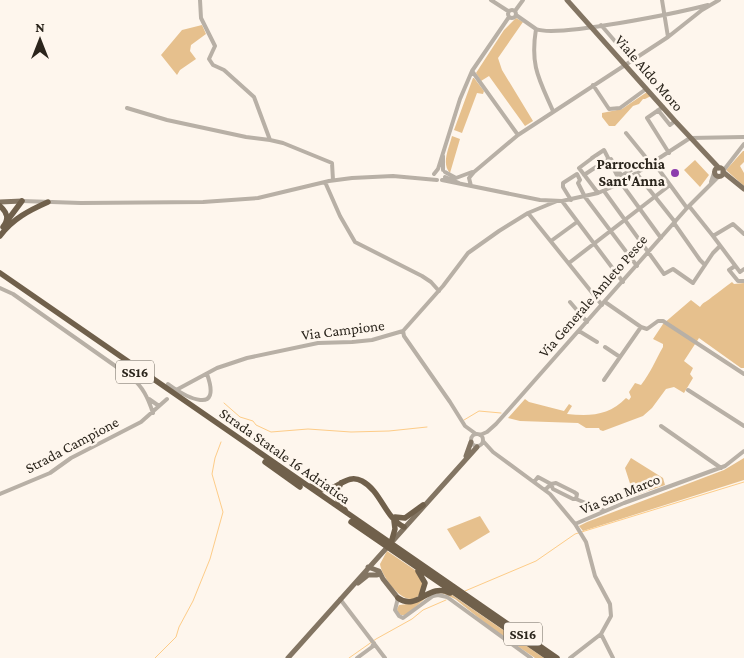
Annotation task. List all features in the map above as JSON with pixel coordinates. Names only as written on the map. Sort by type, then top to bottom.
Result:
[{"type":"highway","points":[[20,217],[23,206],[22,201]]},
{"type":"highway","points":[[0,232],[22,201]]},
{"type":"highway","points":[[0,236],[6,228],[20,217],[48,202]]},
{"type":"highway","points":[[0,206],[4,210],[8,221]]},
{"type":"highway","name":"Strada Statale 16 Adriatica","points":[[1,276],[188,404],[382,541]]},
{"type":"highway","name":"Strada Statale 16 Adriatica","points":[[1,276],[365,532],[410,557],[557,658]]},
{"type":"highway","points":[[188,404],[203,412],[314,488],[329,490],[348,479],[354,478],[363,481],[392,516],[395,529],[393,547],[422,574],[426,587],[420,598]]},
{"type":"highway","points":[[341,483],[337,497],[341,506],[382,541]]},
{"type":"highway","points":[[392,516],[405,518],[423,505]]},
{"type":"highway","points":[[392,516],[399,519],[404,528]]},
{"type":"highway","name":"Strada Statale 16 Adriatica","points":[[393,547],[549,658]]},
{"type":"highway","points":[[398,598],[406,602],[412,602],[431,592],[445,591],[517,636]]},
{"type":"main road","name":"Viale Aldo Moro","points":[[567,0],[626,65],[661,109],[675,121],[712,161],[719,172]]},
{"type":"main road","points":[[719,172],[744,189]]},
{"type":"main road","points":[[0,202],[22,201]]},
{"type":"main road","points":[[461,463],[471,441]]},
{"type":"main road","points":[[288,658],[383,551],[393,547],[404,528],[423,505],[478,447]]},
{"type":"main road","points":[[378,573],[378,563],[383,551]]},
{"type":"main road","points":[[368,567],[378,573],[398,598]]},
{"type":"main road","points":[[351,587],[368,575],[378,573]]},
{"type":"street","points":[[200,0],[201,18],[215,46],[209,59],[212,65],[224,70],[254,97],[270,140]]},
{"type":"street","points":[[491,0],[508,11],[512,9],[536,29],[546,32],[591,27],[714,3]]},
{"type":"street","points":[[509,17],[513,18],[523,0]]},
{"type":"street","points":[[662,0],[668,37]]},
{"type":"street","points":[[471,186],[469,178],[474,172],[518,135],[668,37],[702,10],[719,0]]},
{"type":"street","points":[[444,179],[442,170],[443,156],[454,115],[472,71],[509,17],[508,11]]},
{"type":"street","points":[[601,25],[632,61]]},
{"type":"street","points":[[536,29],[533,44],[536,70],[552,112]]},
{"type":"street","points":[[472,71],[518,135]]},
{"type":"street","points":[[593,86],[609,109],[620,108],[646,89]]},
{"type":"street","points":[[127,108],[167,120],[283,143],[332,163],[334,180]]},
{"type":"street","points":[[661,109],[647,118],[669,153]]},
{"type":"street","points":[[626,133],[713,236],[735,266],[742,271],[744,279],[738,281],[729,270],[735,266]]},
{"type":"street","points":[[22,201],[177,203],[247,199],[334,180],[372,176],[444,179],[540,200],[562,201],[598,193],[623,182],[690,138],[744,138]]},
{"type":"street","points":[[699,147],[702,140],[712,138]]},
{"type":"street","name":"Via Generale Amleto Pesce","points":[[481,437],[496,424],[744,145]]},
{"type":"street","points":[[598,193],[579,168],[604,150],[623,182]]},
{"type":"street","points":[[584,175],[610,159]]},
{"type":"street","points":[[610,159],[640,209],[661,238]]},
{"type":"street","points":[[621,176],[648,160]]},
{"type":"street","points":[[442,170],[456,178],[474,172]]},
{"type":"street","points":[[421,177],[442,170]]},
{"type":"street","points":[[434,174],[437,180]]},
{"type":"street","points":[[570,200],[563,187],[563,183],[577,174],[580,180],[578,183],[585,197],[637,266]]},
{"type":"street","points":[[637,174],[700,260],[706,264]]},
{"type":"street","points":[[325,182],[340,216],[355,242],[427,279],[439,291]]},
{"type":"street","points":[[569,263],[670,185]]},
{"type":"street","points":[[604,191],[664,274],[673,269],[694,283],[713,253],[720,246]]},
{"type":"street","name":"Via Campione","points":[[178,388],[247,358],[287,348],[318,343],[372,340],[403,331],[439,291],[468,253],[528,213],[557,201]]},
{"type":"street","points":[[562,201],[623,282]]},
{"type":"street","points":[[528,213],[604,304],[640,327],[647,329],[663,321],[744,374]]},
{"type":"street","points":[[551,241],[577,222]]},
{"type":"street","points":[[713,236],[733,224],[744,234]]},
{"type":"street","points":[[0,288],[13,294],[108,359],[137,382],[149,399],[159,406]]},
{"type":"street","points":[[570,302],[587,322]]},
{"type":"street","points":[[604,380],[640,327]]},
{"type":"street","points":[[403,331],[409,343],[465,426],[471,441],[478,447],[493,452]]},
{"type":"street","points":[[579,331],[597,342]]},
{"type":"street","points":[[605,348],[620,356]]},
{"type":"street","points":[[168,384],[193,400],[203,400],[208,397],[211,389],[207,374]]},
{"type":"street","points":[[688,390],[744,426]]},
{"type":"street","points":[[149,399],[152,413]]},
{"type":"street","points":[[152,413],[167,399]]},
{"type":"street","name":"Strada Campione","points":[[0,494],[50,473],[71,458],[141,422],[152,413]]},
{"type":"street","points":[[465,426],[481,437],[493,452]]},
{"type":"street","points":[[661,426],[721,468]]},
{"type":"street","points":[[471,441],[481,437]]},
{"type":"street","points":[[478,447],[481,437]]},
{"type":"street","name":"Via San Marco","points":[[493,452],[545,490],[575,524],[721,468],[744,451]]},
{"type":"street","points":[[534,482],[538,477],[551,484],[556,483],[577,494],[576,499],[606,511]]},
{"type":"street","points":[[545,490],[551,484]]},
{"type":"street","points":[[570,658],[601,634],[611,616],[610,604],[595,576],[586,542],[575,524]]},
{"type":"street","points":[[398,598],[395,610],[403,618],[433,596],[447,597],[531,658]]},
{"type":"street","points":[[340,599],[385,658]]},
{"type":"street","points":[[601,634],[613,658]]},
{"type":"street","points":[[357,658],[372,647],[374,643]]},
{"type":"shaded area","points":[[516,18],[523,22],[498,58],[502,70],[533,121],[525,126],[489,76],[481,81],[476,73],[504,30]]},
{"type":"shaded area","points":[[202,25],[206,34],[191,45],[190,51],[196,59],[180,70],[177,75],[161,55],[182,30]]},
{"type":"shaded area","points":[[473,78],[484,91],[483,94],[477,93],[462,133],[454,130]]},
{"type":"shaded area","points":[[647,92],[651,96],[633,106],[615,126],[609,126],[602,117],[602,113],[622,109]]},
{"type":"shaded area","points":[[452,136],[460,139],[450,173],[447,169],[446,161]]},
{"type":"shaded area","points":[[743,151],[744,162],[740,166],[744,173],[744,186],[726,170]]},
{"type":"shaded area","points":[[695,160],[709,175],[700,187],[684,170]]},
{"type":"shaded area","points":[[732,282],[734,284],[744,283],[744,368],[741,368],[699,338],[684,361],[693,368],[690,374],[693,378],[684,393],[674,387],[666,389],[652,408],[643,416],[603,431],[599,428],[586,428],[578,423],[520,421],[508,418],[525,399],[529,402],[564,411],[569,404],[572,406],[567,414],[584,415],[606,412],[626,398],[629,400],[631,397],[629,392],[635,383],[641,385],[663,347],[663,344],[653,339],[663,324],[691,300],[700,307]]},
{"type":"shaded area","points":[[631,458],[663,478],[665,485],[634,496],[625,468]]},
{"type":"shaded area","points":[[744,458],[744,480],[583,531],[579,526],[724,470]]},
{"type":"shaded area","points":[[480,516],[490,532],[460,550],[447,529]]},
{"type":"shaded area","points":[[387,551],[418,572],[424,580],[420,594],[414,599],[408,599],[395,590],[381,569],[380,564]]},
{"type":"shaded area","points":[[444,591],[544,658],[535,658],[494,630],[455,599],[442,593],[427,597],[406,615],[398,613],[399,605],[408,604],[425,596]]},
{"type":"waterway","points":[[224,403],[240,417],[253,421],[256,425],[271,432],[308,429],[351,432],[389,431],[427,427]]},
{"type":"waterway","points":[[464,420],[479,411],[501,413]]},
{"type":"waterway","points":[[155,658],[176,637],[210,559],[223,512],[212,474],[221,442]]},
{"type":"waterway","points":[[465,591],[536,561],[575,534],[744,482]]},
{"type":"waterway","points":[[349,658],[376,639],[412,619],[423,610],[446,600]]},
{"type":"place","name":"Parrocchia Sant'Anna","points":[[675,173]]}]
